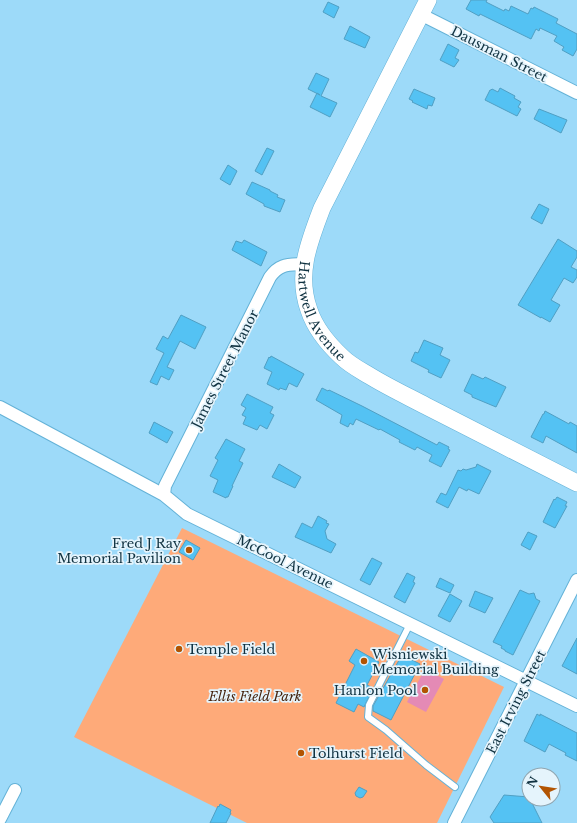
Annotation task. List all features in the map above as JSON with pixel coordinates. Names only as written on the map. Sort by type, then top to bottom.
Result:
[{"type":"street","name":"Dausman Street","points":[[424,7],[577,93]]},
{"type":"street","name":"Hartwell Avenue","points":[[424,7],[322,208],[308,243],[303,274],[306,301],[309,311],[324,338],[343,358],[357,368],[390,388],[577,483]]},
{"type":"street","name":"James Street Manor","points":[[164,495],[165,486],[270,277],[280,267],[286,265],[304,264]]},
{"type":"street","name":"McCool Avenue","points":[[0,407],[164,495],[187,514],[577,706]]},
{"type":"street","name":"East Irving Street","points":[[454,823],[577,580]]},
{"type":"street","points":[[0,819],[15,790]]},
{"type":"lane","points":[[410,624],[369,705],[368,717],[455,787]]},
{"type":"green space","name":"Ellis Field Park","points":[[182,528],[504,687],[437,823],[247,823],[74,737]]},
{"type":"shaded area","name":"Hanlon Pool","points":[[425,669],[444,679],[426,712],[407,702]]},
{"type":"building","points":[[471,0],[487,0],[486,2],[504,11],[505,9],[509,11],[511,6],[528,14],[531,8],[533,9],[534,7],[558,19],[556,23],[577,34],[577,49],[573,56],[562,50],[564,47],[554,41],[557,36],[540,28],[539,31],[536,29],[531,39],[480,14],[479,16],[466,9]]},
{"type":"building","points":[[328,2],[339,7],[334,18],[323,12]]},
{"type":"building","points":[[350,26],[370,37],[365,48],[344,39]]},
{"type":"building","points":[[448,44],[459,50],[455,58],[459,60],[454,67],[440,60]]},
{"type":"building","points":[[316,73],[329,79],[321,96],[337,103],[330,117],[310,107],[317,93],[308,89]]},
{"type":"building","points":[[500,88],[515,96],[514,98],[521,102],[518,107],[521,109],[517,116],[485,100],[490,90],[492,89],[498,92]]},
{"type":"building","points":[[414,89],[435,98],[432,106],[428,105],[427,109],[412,102],[413,101],[409,99]]},
{"type":"building","points":[[539,109],[567,120],[561,133],[534,119]]},
{"type":"building","points":[[267,148],[274,151],[262,175],[255,171]]},
{"type":"building","points":[[228,165],[237,171],[230,185],[220,179]]},
{"type":"building","points":[[252,182],[270,190],[278,195],[277,197],[285,200],[280,212],[264,206],[264,204],[246,194]]},
{"type":"building","points":[[539,204],[549,209],[542,224],[531,218]]},
{"type":"building","points":[[558,239],[577,251],[577,257],[571,267],[577,270],[577,277],[573,283],[564,278],[551,300],[560,305],[550,322],[518,305]]},
{"type":"building","points":[[244,240],[267,252],[261,266],[232,250],[236,241],[242,243]]},
{"type":"building","points":[[181,315],[206,327],[195,349],[180,341],[167,367],[174,370],[169,380],[161,376],[157,385],[150,382],[164,353],[156,349],[163,336],[168,339]]},
{"type":"building","points":[[424,340],[443,348],[440,355],[450,360],[441,378],[411,361],[415,352],[418,353]]},
{"type":"building","points":[[271,356],[304,374],[297,387],[289,383],[286,390],[280,388],[279,390],[267,384],[272,372],[264,368],[269,357],[270,358]]},
{"type":"building","points":[[472,374],[483,379],[485,377],[506,387],[496,407],[472,397],[472,395],[464,391]]},
{"type":"building","points":[[322,388],[362,406],[437,445],[439,442],[449,447],[448,449],[450,450],[441,467],[429,461],[432,455],[417,447],[415,450],[399,442],[400,440],[380,429],[379,430],[356,419],[353,425],[350,423],[348,427],[340,423],[342,415],[316,400]]},
{"type":"building","points":[[247,394],[273,407],[270,413],[274,415],[267,429],[260,425],[257,430],[243,424],[246,417],[242,415],[246,408],[241,405]]},
{"type":"building","points":[[545,411],[569,424],[570,422],[577,426],[577,453],[546,436],[543,443],[531,437]]},
{"type":"building","points":[[154,422],[173,432],[167,443],[149,433]]},
{"type":"building","points":[[226,439],[245,449],[239,461],[243,463],[228,497],[226,498],[213,492],[218,480],[210,476],[218,460],[215,458]]},
{"type":"building","points":[[279,464],[301,477],[295,488],[272,477]]},
{"type":"building","points":[[477,464],[491,471],[479,494],[459,487],[448,508],[436,502],[441,493],[446,495],[458,470],[461,471],[463,469],[466,470],[476,467]]},
{"type":"building","points":[[557,497],[567,502],[565,506],[567,506],[555,528],[543,522],[554,499],[555,500]]},
{"type":"building","points":[[318,516],[327,521],[326,523],[329,524],[325,531],[327,539],[336,544],[331,553],[295,537],[302,523],[312,528]]},
{"type":"building","points":[[528,532],[537,536],[530,550],[521,545]]},
{"type":"building","name":"Fred J Ray Memorial Pavilion","points":[[186,540],[200,548],[193,560],[179,552]]},
{"type":"building","points":[[372,558],[382,563],[370,585],[360,580]]},
{"type":"building","points":[[407,573],[415,577],[413,582],[415,583],[405,603],[394,597]]},
{"type":"building","points":[[440,578],[454,585],[450,593],[436,587]]},
{"type":"building","points":[[520,590],[529,594],[534,593],[536,599],[540,601],[513,655],[501,648],[502,646],[493,642]]},
{"type":"building","points":[[475,591],[493,598],[485,613],[469,606]]},
{"type":"building","points":[[450,594],[462,601],[450,622],[438,616]]},
{"type":"building","points":[[577,638],[577,674],[562,666]]},
{"type":"building","points":[[356,649],[379,662],[367,685],[373,688],[364,707],[358,704],[354,712],[336,703],[355,665],[349,661]]},
{"type":"building","points":[[402,655],[420,664],[391,720],[373,711],[373,706]]},
{"type":"building","points":[[537,714],[540,716],[540,714],[577,733],[577,761],[549,744],[545,752],[524,741]]},
{"type":"building","points":[[359,787],[367,791],[363,797],[360,798],[356,796],[355,793]]},
{"type":"building","points":[[504,795],[521,796],[521,807],[534,807],[542,823],[494,823],[490,817]]},
{"type":"building","points":[[220,804],[231,810],[226,823],[210,823],[218,806],[219,807]]},
{"type":"place","name":"Fred J Ray Memorial Pavilion","points":[[189,550]]},
{"type":"place","name":"Temple Field","points":[[179,649]]},
{"type":"place","name":"Wisniewski Memorial Building","points":[[364,661]]},
{"type":"place","name":"Hanlon Pool","points":[[425,690]]},
{"type":"place","name":"Tolhurst Field","points":[[301,753]]}]
